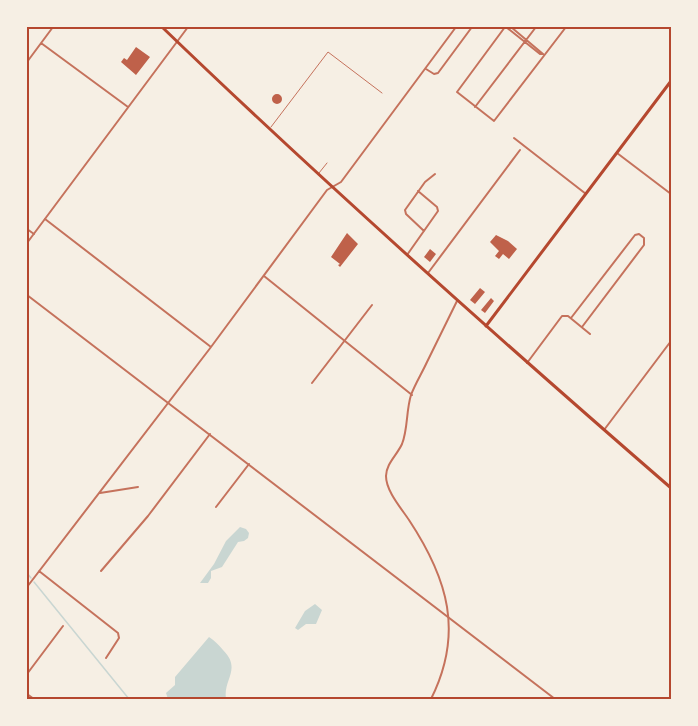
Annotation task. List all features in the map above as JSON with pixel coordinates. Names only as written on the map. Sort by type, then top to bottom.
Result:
[{"type":"main road","points":[[162,27],[485,327],[671,488]]},
{"type":"main road","points":[[485,327],[671,81]]},
{"type":"street","points":[[27,62],[53,27]]},
{"type":"street","points":[[27,243],[188,27]]},
{"type":"street","points":[[27,587],[211,347],[327,190],[341,182],[456,27]]},
{"type":"street","points":[[425,69],[436,75],[472,27]]},
{"type":"street","points":[[544,55],[506,27],[457,93],[494,121],[566,27]]},
{"type":"street","points":[[511,27],[526,41]]},
{"type":"street","points":[[475,107],[536,27]]},
{"type":"street","points":[[41,43],[128,108]]},
{"type":"street","points":[[514,138],[586,194]]},
{"type":"street","points":[[427,273],[520,150]]},
{"type":"street","points":[[617,153],[671,194]]},
{"type":"street","points":[[424,231],[405,211],[418,190],[435,174]]},
{"type":"street","points":[[407,255],[435,217],[438,209],[418,190]]},
{"type":"street","points":[[45,219],[211,347]]},
{"type":"street","points":[[27,229],[34,234]]},
{"type":"street","points":[[571,318],[635,235],[639,234],[644,238],[644,245],[582,327]]},
{"type":"street","points":[[263,276],[412,395]]},
{"type":"street","points":[[27,295],[555,699]]},
{"type":"street","points":[[431,699],[440,682],[450,618],[443,586],[413,526],[388,488],[386,477],[388,466],[402,444],[412,395],[457,301]]},
{"type":"street","points":[[312,383],[372,305]]},
{"type":"street","points":[[527,363],[560,318],[566,315],[590,334]]},
{"type":"street","points":[[604,430],[671,341]]},
{"type":"street","points":[[101,571],[148,516],[210,434]]},
{"type":"street","points":[[216,507],[249,464]]},
{"type":"street","points":[[99,494],[138,487]]},
{"type":"street","points":[[39,571],[118,633],[119,638],[106,658]]},
{"type":"street","points":[[27,674],[63,626]]},
{"type":"street","points":[[27,694],[34,699]]},
{"type":"lane","points":[[270,129],[328,52],[382,93]]},
{"type":"lane","points":[[318,174],[327,163]]},
{"type":"shaded area","points":[[240,527],[249,533],[248,538],[238,542],[222,567],[211,571],[208,583],[200,583],[214,564],[226,541]]},
{"type":"shaded area","points":[[315,604],[322,610],[316,624],[306,624],[298,630],[295,628],[305,611]]},
{"type":"shaded area","points":[[209,637],[221,648],[231,663],[232,669],[226,699],[168,699],[166,693],[175,685],[175,677]]},
{"type":"building","points":[[136,47],[150,57],[136,75],[121,62],[124,58],[127,60]]},
{"type":"building","points":[[277,94],[281,95],[281,103],[277,104],[273,103],[272,99],[273,95]]},
{"type":"building","points":[[347,233],[358,244],[340,267],[338,265],[340,264],[331,257]]},
{"type":"building","points":[[496,235],[517,249],[509,259],[503,254],[499,259],[495,256],[499,251],[490,242]]},
{"type":"building","points":[[430,249],[436,254],[430,262],[424,257]]},
{"type":"building","points":[[480,288],[485,292],[475,304],[470,300]]},
{"type":"building","points":[[491,298],[494,301],[485,313],[481,310]]},
{"type":"waterway","points":[[27,573],[31,578]]},
{"type":"waterway","points":[[34,582],[129,699]]}]
